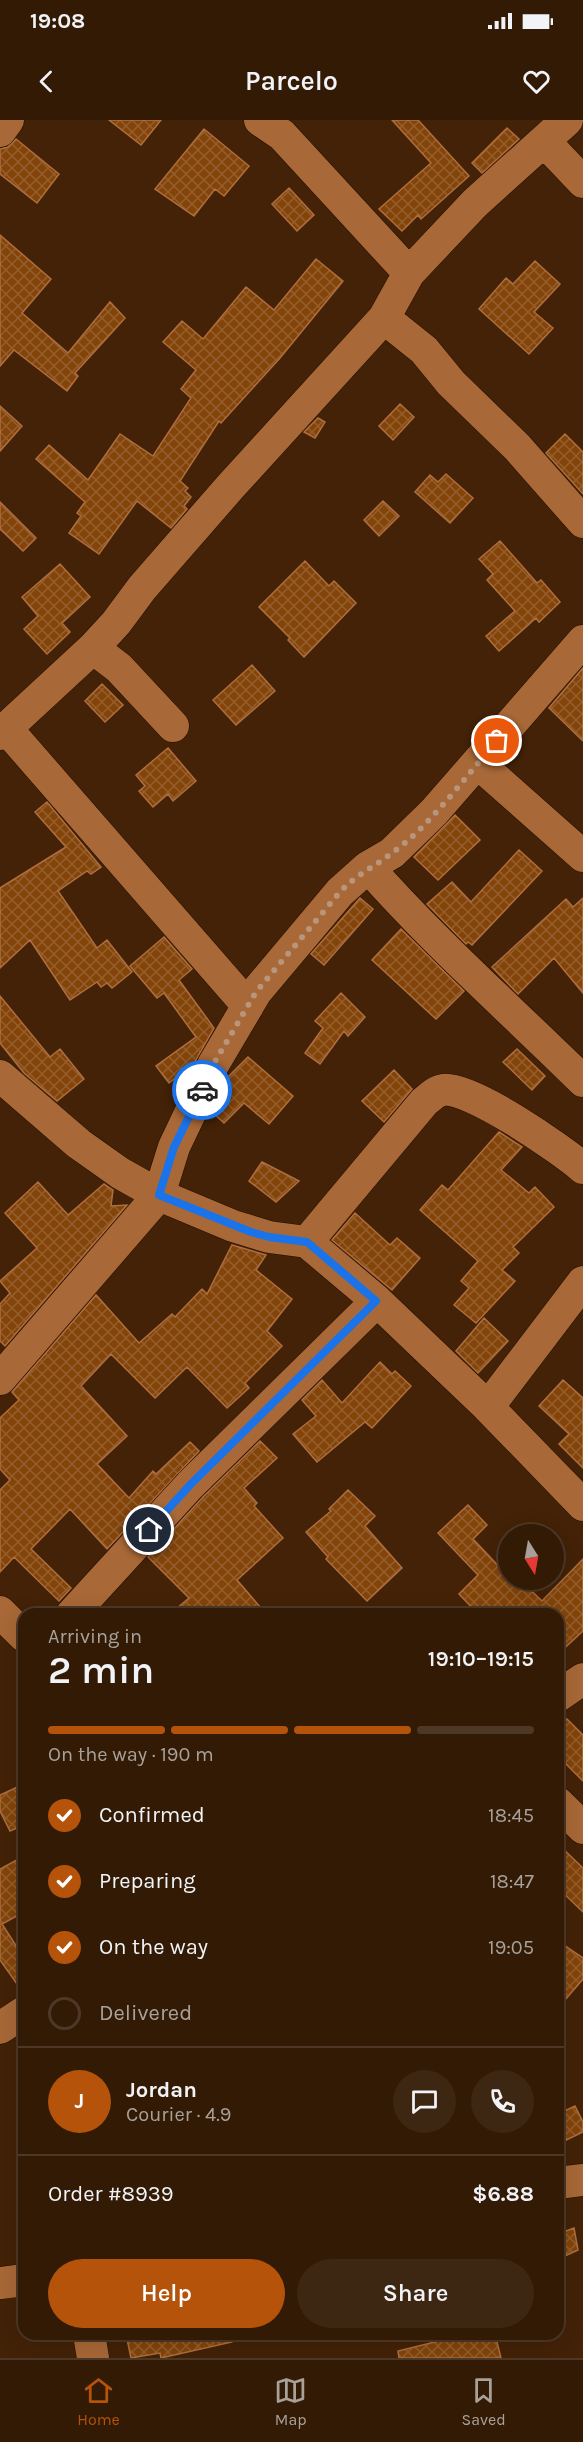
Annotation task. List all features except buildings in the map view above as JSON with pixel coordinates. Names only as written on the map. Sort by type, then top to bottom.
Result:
[{"type":"street","points":[[0,131],[8,120]]},
{"type":"street","points":[[248,1006],[3,731],[93,648],[230,487],[384,318],[409,273],[475,203],[567,120]]},
{"type":"street","points":[[280,125],[409,273]]},
{"type":"street","points":[[545,142],[583,182]]},
{"type":"street","points":[[384,318],[424,350],[451,383],[517,447],[583,522]]},
{"type":"street","points":[[0,1379],[159,1195],[174,1147],[213,1065],[256,992],[340,892],[368,867],[392,853],[414,833],[479,764],[583,641]]},
{"type":"street","points":[[93,648],[119,668],[173,726]]},
{"type":"street","points":[[479,764],[583,856]]},
{"type":"street","points":[[368,867],[446,951],[520,1018],[583,1081]]},
{"type":"street","points":[[0,1076],[79,1144],[120,1173],[159,1195],[251,1232],[307,1242],[376,1301],[488,1407],[583,1506]]},
{"type":"street","points":[[307,1242],[424,1102],[444,1090],[462,1092],[479,1101],[538,1135],[583,1168]]},
{"type":"street","points":[[488,1407],[583,1282]]},
{"type":"street","points":[[77,1608],[190,1485],[376,1301]]},
{"type":"street","points":[[0,1612],[18,1630]]},
{"type":"street","points":[[564,1692],[583,1679]]},
{"type":"street","points":[[564,1809],[583,1828]]},
{"type":"street","points":[[0,2028],[18,2016]]},
{"type":"street","points":[[564,2182],[583,2180]]},
{"type":"street","points":[[0,2283],[18,2281]]},
{"type":"street","points":[[90,2340],[93,2358]]},
{"type":"way so far","points":[[202,1090],[213,1065],[256,992],[340,892],[354,878],[392,853],[414,833],[479,764],[497,741]]},
{"type":"route","points":[[149,1530],[190,1485],[376,1301],[307,1242],[251,1232],[159,1195],[174,1147],[202,1090]]}]
